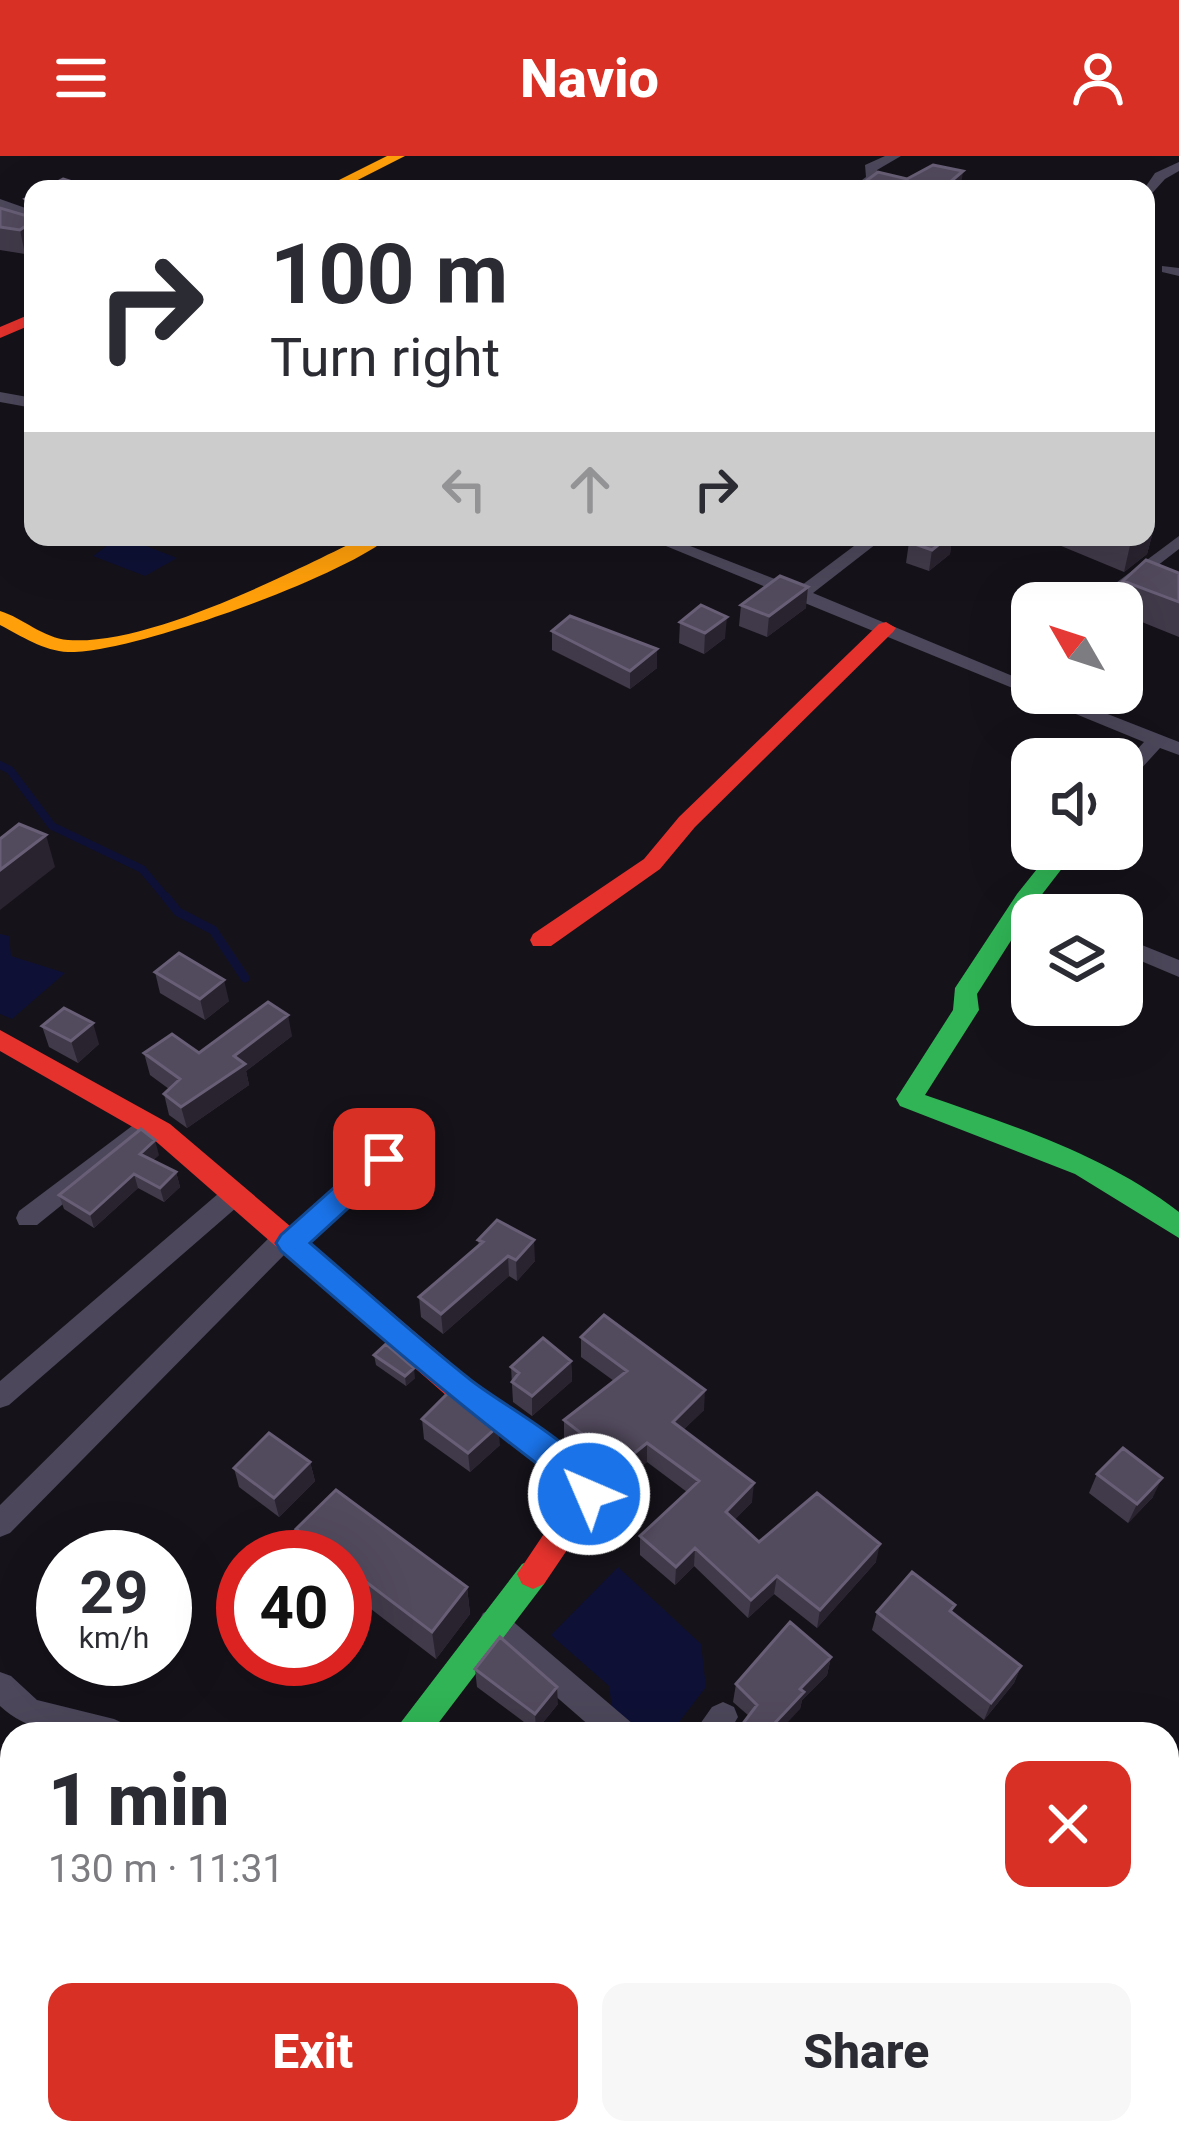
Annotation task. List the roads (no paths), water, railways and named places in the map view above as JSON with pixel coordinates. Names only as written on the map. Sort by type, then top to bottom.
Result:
[{"type":"street","points":[[347,180],[398,156]]},
{"type":"street","points":[[870,180],[870,168],[895,156]]},
{"type":"street","points":[[1155,183],[1179,166]]},
{"type":"street","points":[[24,215],[10,227],[24,230]]},
{"type":"street","points":[[1135,582],[1158,569],[1179,541]]},
{"type":"street","points":[[0,617],[67,646],[127,638],[326,564],[361,546]]},
{"type":"street","points":[[675,546],[1011,683]]},
{"type":"street","points":[[799,595],[866,546]]},
{"type":"street","points":[[542,940],[652,864],[687,822],[886,628]]},
{"type":"street","points":[[1089,714],[1179,749]]},
{"type":"street","points":[[1143,755],[1156,741]]},
{"type":"street","points":[[1030,894],[1049,870]]},
{"type":"street","points":[[1011,922],[964,994],[967,1010],[909,1099],[1056,1157],[1166,1213],[1179,1227]]},
{"type":"street","points":[[1143,953],[1179,969]]},
{"type":"street","points":[[0,1039],[148,1123],[459,1388],[565,1468],[589,1494],[565,1533],[418,1722]]},
{"type":"street","points":[[28,1218],[148,1123]]},
{"type":"street","points":[[0,1524],[288,1240],[384,1159]]},
{"type":"street","points":[[0,1396],[235,1194]]},
{"type":"street","points":[[493,1623],[608,1722]]},
{"type":"street","points":[[0,1686],[29,1712],[68,1722]]},
{"type":"waterway","points":[[0,765],[10,770],[52,826],[142,869],[168,900]]},
{"type":"waterway","points":[[166,897],[178,912],[213,930],[245,978]]}]
